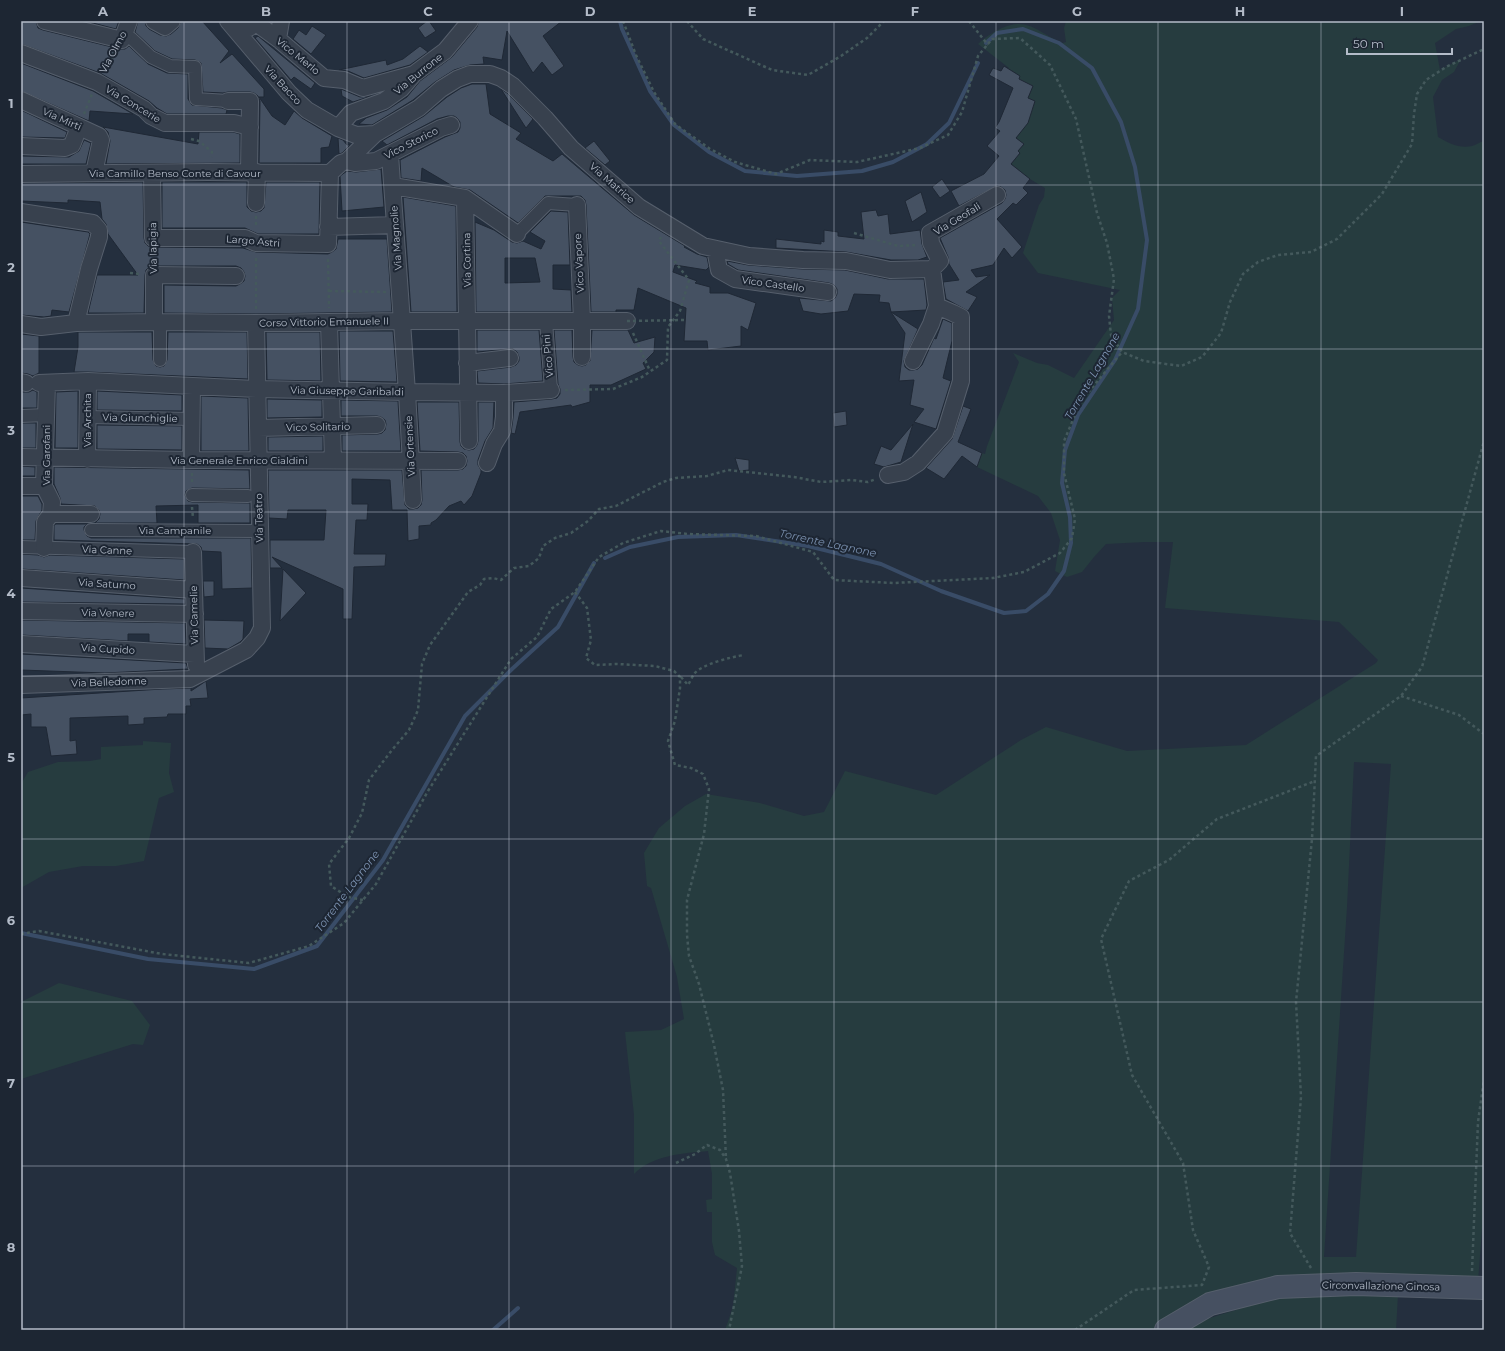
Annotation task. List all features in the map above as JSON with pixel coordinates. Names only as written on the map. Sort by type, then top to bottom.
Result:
[{"type":"main road","name":"Circonvallazione Ginosa","points":[[1166,1330],[1210,1304],[1278,1287],[1356,1284],[1478,1288]]},
{"type":"street","points":[[44,21],[126,39],[151,57],[170,66],[195,67],[196,99],[250,101],[250,127],[256,203]]},
{"type":"street","name":"Via Olmo","points":[[126,39],[129,21]]},
{"type":"street","points":[[154,21],[165,27],[172,21]]},
{"type":"street","name":"Via Bacco","points":[[228,21],[289,93],[308,110],[338,128],[356,135],[375,134]]},
{"type":"street","name":"Vico Merlo","points":[[232,21],[249,28],[256,23],[278,39],[324,78],[344,80],[363,88],[414,74]]},
{"type":"street","points":[[278,39],[281,21]]},
{"type":"street","name":"Via Burrone","points":[[338,128],[351,113],[384,101],[401,89],[414,74],[445,52],[470,21]]},
{"type":"street","name":"Via Concerie","points":[[21,53],[97,82],[144,109],[151,116],[165,123],[234,122],[250,127]]},
{"type":"street","name":"Via Matrice","points":[[339,166],[375,134],[419,108],[441,89],[456,79],[470,74],[490,74],[501,78],[513,86],[546,118],[571,148],[639,207],[703,246],[749,256],[803,260],[846,261],[890,270],[932,269]]},
{"type":"street","name":"Via Mirti","points":[[21,100],[99,136],[101,140],[94,173]]},
{"type":"street","name":"Vico Storico","points":[[339,166],[376,161],[441,128],[451,125]]},
{"type":"street","points":[[21,146],[65,148],[72,145],[79,127]]},
{"type":"street","name":"Via Magnolie","points":[[390,155],[407,392]]},
{"type":"street","points":[[328,244],[328,227],[339,166]]},
{"type":"street","name":"Via Camillo Benso Conte di Cavour","points":[[21,174],[253,172],[339,166]]},
{"type":"street","name":"Via Iapigia","points":[[152,173],[153,238]]},
{"type":"street","points":[[392,186],[466,198],[517,234],[548,202],[577,204]]},
{"type":"street","name":"Via Geofali","points":[[932,269],[940,261],[931,243],[930,233],[997,195]]},
{"type":"street","name":"Via Cortina","points":[[466,198],[469,441]]},
{"type":"street","name":"Vico Vapore","points":[[577,204],[582,357]]},
{"type":"street","points":[[21,212],[93,223],[99,230],[99,238],[89,269],[76,323]]},
{"type":"street","points":[[328,227],[395,226]]},
{"type":"street","name":"Largo Astri","points":[[153,238],[245,238],[256,243],[328,244]]},
{"type":"street","name":"Vico Castello","points":[[716,249],[719,270],[736,279],[828,292]]},
{"type":"street","points":[[913,361],[931,324],[937,306],[932,269]]},
{"type":"street","name":"Via Iapigia","points":[[157,322],[154,275],[236,276]]},
{"type":"street","points":[[888,475],[904,472],[918,463],[945,433],[961,381],[961,318],[937,306]]},
{"type":"street","name":"Corso Vittorio Emanuele II","points":[[21,324],[41,326],[76,323],[157,322],[256,324],[401,321],[627,321]]},
{"type":"street","name":"Vico Pini","points":[[546,321],[551,390]]},
{"type":"street","points":[[157,322],[160,360]]},
{"type":"street","points":[[329,322],[333,461]]},
{"type":"street","name":"Via Teatro","points":[[196,677],[246,650],[257,638],[262,628],[256,324]]},
{"type":"street","points":[[467,363],[510,358]]},
{"type":"street","name":"Via Giuseppe Garibaldi","points":[[33,383],[88,381],[192,387],[407,392],[504,393],[551,390]]},
{"type":"street","name":"Via Archita","points":[[87,459],[88,381]]},
{"type":"street","name":"Via Garofani","points":[[33,383],[46,415],[44,486],[52,502],[51,514],[45,522],[44,548]]},
{"type":"street","points":[[191,460],[192,387]]},
{"type":"street","name":"Via Ortensie","points":[[407,392],[413,500]]},
{"type":"street","points":[[487,463],[494,444],[502,431],[504,418],[504,393]]},
{"type":"street","points":[[21,416],[46,415]]},
{"type":"street","name":"Via Giunchiglie","points":[[87,417],[192,419]]},
{"type":"street","name":"Vico Solitario","points":[[258,428],[377,425]]},
{"type":"street","name":"Via Generale Enrico Cialdini","points":[[21,457],[259,461],[458,460]]},
{"type":"street","points":[[21,486],[44,486]]},
{"type":"street","points":[[192,495],[248,496]]},
{"type":"street","points":[[51,514],[91,514]]},
{"type":"street","name":"Via Campanile","points":[[91,530],[259,531]]},
{"type":"street","name":"Via Canne","points":[[21,547],[193,552]]},
{"type":"street","name":"Via Camelie","points":[[193,552],[196,677]]},
{"type":"street","name":"Via Saturno","points":[[21,578],[194,590]]},
{"type":"street","name":"Via Venere","points":[[21,612],[195,614]]},
{"type":"street","name":"Via Cupido","points":[[21,644],[195,654]]},
{"type":"street","name":"Via Belledonne","points":[[21,685],[190,679],[196,677]]},
{"type":"path","points":[[623,21],[636,55],[654,92],[675,124],[710,149],[735,162],[776,174],[810,160],[857,162],[920,148],[948,135],[962,112],[978,56],[992,40],[1020,38],[1050,65],[1076,119],[1097,213],[1107,243],[1114,279],[1109,316],[1111,335],[1122,352],[1144,361],[1181,366],[1202,357],[1221,333],[1230,302],[1243,274],[1258,262],[1278,255],[1311,252],[1337,239],[1382,194],[1412,144],[1417,94],[1426,80],[1446,66],[1484,49]]},
{"type":"path","points":[[687,21],[703,39],[772,70],[808,76],[842,56],[866,38],[884,21]]},
{"type":"path","points":[[969,21],[988,45]]},
{"type":"path","name":"Via Olmo","points":[[79,127],[97,82],[126,39]]},
{"type":"path","points":[[187,123],[189,138],[199,140],[212,152],[208,172]]},
{"type":"path","points":[[256,203],[256,324]]},
{"type":"path","points":[[551,390],[613,389],[642,377],[667,360],[668,327],[680,312],[689,280],[659,241],[669,226]]},
{"type":"path","points":[[854,232],[898,246],[925,244],[931,259],[932,269]]},
{"type":"path","points":[[328,244],[329,322]]},
{"type":"path","points":[[329,291],[388,292],[389,276],[398,272]]},
{"type":"path","points":[[650,371],[627,321],[686,320]]},
{"type":"path","points":[[21,934],[39,931],[162,954],[249,963],[309,946],[344,923],[376,884],[428,791],[511,660],[537,637],[551,609],[575,592],[599,556],[623,543],[660,531],[688,534],[756,536],[813,552],[834,580],[894,583],[993,578],[1024,572],[1060,553],[1072,538],[1075,519],[1064,473],[1064,441],[1081,401],[1122,352]]},
{"type":"path","points":[[1322,1286],[1290,1233],[1301,1097],[1296,1002],[1312,839],[1316,756],[1401,696],[1422,668],[1484,441]]},
{"type":"path","points":[[363,900],[348,897],[331,886],[328,864],[349,838],[362,813],[369,780],[409,730],[418,710],[422,664],[430,645],[468,592],[480,585],[484,579],[494,578],[501,580],[514,568],[529,566],[539,558],[543,546],[555,538],[570,533],[588,521],[599,509],[616,506],[663,482],[676,478],[707,476],[728,470],[794,477],[821,482],[852,480],[868,482],[888,475]]},
{"type":"path","points":[[575,592],[586,608],[591,640],[586,658],[595,665],[617,664],[655,666],[674,671],[688,685],[695,673],[710,665],[731,657],[744,655]]},
{"type":"path","points":[[680,677],[680,688],[675,721],[668,741],[675,765],[691,768],[703,774],[709,789],[704,834],[687,900],[687,935],[689,956],[699,984],[723,1090],[726,1159],[733,1195],[742,1266],[729,1330]]},
{"type":"path","points":[[1401,696],[1459,715],[1484,734]]},
{"type":"path","points":[[1075,1330],[1134,1290],[1202,1285],[1209,1267],[1193,1230],[1183,1164],[1132,1075],[1101,938],[1129,881],[1168,860],[1217,819],[1315,781]]},
{"type":"path","points":[[1478,1288],[1478,1122],[1484,1079]]},
{"type":"path","points":[[676,1164],[695,1154],[707,1145],[720,1150],[726,1159]]},
{"type":"green space","points":[[1066,21],[1481,21],[1456,29],[1435,43],[1440,70],[1461,59],[1454,72],[1442,80],[1433,97],[1438,137],[1463,147],[1472,146],[1484,141],[1484,1203],[1478,1282],[1341,1278],[1159,1327],[1154,1330],[725,1330],[733,1307],[737,1268],[715,1255],[712,1242],[712,1212],[707,1212],[706,1200],[712,1199],[712,1174],[708,1151],[679,1154],[659,1159],[641,1168],[634,1174],[634,1115],[625,1032],[661,1030],[684,1019],[677,977],[651,888],[647,886],[644,853],[659,828],[685,806],[706,794],[760,803],[804,816],[824,812],[845,771],[936,795],[1021,740],[1046,727],[1127,751],[1246,745],[1376,663],[1378,660],[1339,622],[1165,608],[1173,542],[1106,544],[1082,572],[1067,577],[1055,571],[1060,540],[1051,513],[1038,496],[977,467],[982,453],[985,454],[1019,362],[1013,353],[1037,363],[1048,365],[1074,378],[1114,320],[1112,298],[1120,290],[1038,273],[1023,253],[1039,205],[1044,197],[1045,188],[1030,179],[1011,164],[1020,153],[1018,151],[1024,144],[1016,138],[1025,126],[1035,102],[1028,98],[1033,86],[1019,79],[1008,69],[1009,68],[978,44],[992,33],[1011,25],[1020,24],[1034,28],[1063,43],[1066,42],[1064,28]],"holes":[[[1354,762],[1391,764],[1356,1257],[1324,1257],[1347,907]]]},
{"type":"green space","points":[[143,741],[171,743],[169,773],[174,792],[159,798],[144,861],[116,866],[83,866],[49,872],[21,888],[21,784],[28,772],[58,762],[90,761],[101,759],[101,747],[143,745]]},
{"type":"green space","points":[[59,983],[132,1001],[150,1025],[143,1045],[133,1044],[21,1079],[21,1002]]},
{"type":"green space","points":[[1398,1295],[1396,1330],[1184,1330],[1194,1323],[1281,1296]]},
{"type":"building","points":[[21,21],[36,21],[38,28],[43,30],[120,49],[125,49],[129,46],[148,64],[167,73],[188,74],[188,99],[192,105],[222,108],[227,110],[226,114],[167,114],[149,101],[100,73],[21,44]]},
{"type":"building","points":[[85,21],[119,21],[116,29]]},
{"type":"building","points":[[138,21],[145,21],[146,26],[149,29],[160,35],[166,36],[178,28],[181,21],[202,21],[229,51],[220,63],[232,54],[264,89],[264,97],[259,97],[272,116],[285,125],[294,111],[302,118],[332,136],[329,147],[321,148],[321,163],[259,163],[260,101],[258,96],[250,92],[203,92],[201,63],[195,60],[172,59],[155,51],[135,32]]},
{"type":"building","points":[[429,21],[436,31],[425,38],[418,28]]},
{"type":"building","points":[[479,21],[562,21],[543,36],[564,66],[552,75],[542,62],[533,73],[507,31],[502,60],[483,57],[484,64],[470,65],[454,70],[435,82],[413,100],[372,125],[359,124],[366,118],[387,110],[407,97],[420,81],[452,57],[477,27]]},
{"type":"building","points":[[312,26],[326,35],[311,54],[293,39],[299,30],[306,35]]},
{"type":"building","points":[[258,36],[315,83],[311,89],[294,77],[291,80],[255,38]]},
{"type":"building","points":[[420,46],[428,52],[410,65],[364,78],[348,71],[339,70],[386,60],[387,65],[403,59]]},
{"type":"building","points":[[21,63],[93,91],[133,114],[90,111],[89,121],[21,91]]},
{"type":"building","points":[[1004,66],[1020,76],[1019,79],[1033,86],[1028,98],[1035,101],[1028,123],[1016,138],[1024,144],[1018,151],[1020,153],[1011,164],[1030,179],[1023,188],[1028,193],[1016,205],[1013,203],[997,219],[1022,247],[1012,258],[1004,248],[993,265],[971,270],[976,277],[990,275],[966,292],[977,297],[968,311],[946,299],[943,282],[959,280],[949,264],[948,257],[940,238],[1002,203],[1005,199],[1005,190],[997,186],[959,206],[951,191],[984,174],[999,156],[987,146],[1000,131],[995,128],[1013,88],[989,75],[993,68],[1001,71]]},
{"type":"building","points":[[472,84],[486,84],[490,114],[521,133],[516,139],[553,161],[562,154],[634,215],[685,246],[684,247],[697,254],[707,257],[709,267],[706,270],[675,265],[673,272],[697,281],[695,283],[710,287],[710,293],[728,293],[756,303],[748,330],[741,326],[741,346],[708,350],[707,341],[684,341],[686,308],[638,288],[634,310],[591,312],[586,205],[585,200],[581,196],[545,196],[518,223],[470,190],[454,187],[422,168],[421,181],[401,178],[400,160],[458,132],[460,122],[454,116],[448,116],[437,119],[387,145],[382,141],[424,116],[447,97],[461,88]]},
{"type":"building","points":[[341,89],[360,97],[371,96],[353,102],[342,96]]},
{"type":"building","points":[[501,89],[533,119],[526,128]]},
{"type":"building","points":[[21,110],[67,132],[65,138],[21,137]]},
{"type":"building","points":[[103,127],[198,144],[199,132],[233,132],[240,134],[240,163],[106,164],[110,141],[108,132]]},
{"type":"building","points":[[338,138],[343,140],[347,145],[350,145],[339,154]]},
{"type":"building","points":[[84,140],[91,143],[86,164],[21,164],[21,156],[69,157],[79,151]]},
{"type":"building","points":[[594,141],[610,161],[605,165],[585,148]]},
{"type":"building","points":[[381,169],[384,207],[342,211],[340,176],[347,171],[356,172]]},
{"type":"building","points":[[942,179],[950,191],[940,198],[932,187]]},
{"type":"building","points":[[143,182],[144,238],[145,243],[148,246],[243,248],[256,252],[328,254],[336,249],[338,239],[387,239],[392,312],[256,314],[164,313],[164,285],[236,286],[244,281],[245,276],[241,268],[236,266],[154,266],[149,267],[146,270],[144,313],[88,313],[97,275],[138,275],[108,234],[106,224],[102,219],[100,202],[68,200],[68,203],[21,201],[21,183]]},
{"type":"building","points":[[162,182],[247,182],[247,207],[251,211],[256,212],[261,211],[264,208],[266,182],[320,182],[319,234],[258,234],[245,228],[162,228]]},
{"type":"building","points":[[921,192],[927,212],[912,222],[905,201]]},
{"type":"building","points":[[403,197],[456,206],[457,312],[411,312]]},
{"type":"building","points":[[876,210],[878,216],[888,214],[890,234],[920,230],[922,244],[927,257],[918,260],[891,260],[846,252],[776,248],[776,239],[821,244],[821,241],[824,242],[824,230],[838,232],[838,236],[864,239],[861,212]]},
{"type":"building","points":[[551,211],[568,212],[570,265],[553,265],[553,289],[571,290],[572,312],[476,312],[475,222],[494,230],[512,242],[517,243],[523,241],[541,249],[545,241],[530,232]],"holes":[[[505,258],[535,258],[540,282],[505,283]]]},
{"type":"building","points":[[21,222],[88,232],[90,234],[69,312],[52,310],[51,316],[44,317],[21,315]]},
{"type":"building","points":[[727,261],[748,265],[802,269],[845,270],[888,279],[924,279],[927,305],[926,310],[891,312],[889,303],[879,302],[880,295],[854,294],[848,311],[821,314],[803,311],[799,298],[831,301],[837,294],[837,289],[834,285],[829,283],[738,270],[728,264]]},
{"type":"building","points":[[891,312],[918,329],[904,361],[905,367],[909,370],[918,369],[922,365],[934,338],[936,339],[943,319],[952,323],[952,341],[943,378],[951,381],[936,429],[914,422],[924,409],[910,405],[914,380],[899,381],[905,333]]},
{"type":"building","points":[[477,330],[539,330],[543,381],[504,384],[478,383],[477,371],[511,367],[516,365],[519,361],[519,357],[517,352],[513,349],[477,352]]},
{"type":"building","points":[[554,330],[572,330],[574,362],[582,366],[586,365],[590,361],[592,330],[628,330],[634,343],[655,337],[654,352],[643,363],[646,369],[611,385],[590,385],[590,402],[572,407],[571,405],[520,412],[515,434],[511,433],[514,402],[552,399],[557,398],[560,394]]},
{"type":"building","points":[[339,331],[393,331],[397,382],[340,381]]},
{"type":"building","points":[[78,332],[152,332],[153,360],[156,366],[160,367],[164,366],[167,360],[168,332],[247,332],[248,379],[74,372],[78,347]]},
{"type":"building","points":[[266,332],[320,332],[321,381],[267,380]]},
{"type":"building","points":[[21,334],[39,336],[39,373],[33,376],[21,373]]},
{"type":"building","points":[[33,390],[37,392],[37,408],[21,408],[21,392],[29,392]]},
{"type":"building","points":[[78,391],[78,448],[55,448],[56,392]]},
{"type":"building","points":[[97,391],[182,395],[182,411],[97,410]]},
{"type":"building","points":[[201,396],[248,398],[249,451],[201,451]]},
{"type":"building","points":[[267,399],[322,400],[322,417],[267,418]]},
{"type":"building","points":[[341,400],[398,401],[401,451],[342,451],[342,435],[382,433],[385,430],[386,424],[385,420],[377,416],[341,416]]},
{"type":"building","points":[[417,402],[459,402],[460,442],[464,449],[469,450],[474,449],[478,441],[478,402],[494,402],[493,428],[485,441],[478,460],[481,473],[472,496],[464,505],[461,501],[449,506],[436,520],[431,523],[431,525],[419,526],[419,539],[408,541],[407,510],[392,510],[390,480],[352,479],[352,504],[368,504],[367,520],[356,520],[354,554],[386,554],[385,566],[354,567],[352,619],[343,619],[343,589],[272,557],[282,568],[270,568],[270,540],[324,540],[326,510],[288,510],[287,519],[269,518],[268,470],[402,470],[405,505],[409,509],[418,508],[421,505],[422,500],[421,470],[458,470],[463,469],[466,466],[467,461],[466,456],[463,453],[420,451]]},
{"type":"building","points":[[963,406],[971,409],[958,442],[982,453],[977,467],[962,456],[944,479],[926,468],[952,439]]},
{"type":"building","points":[[846,411],[847,425],[834,427],[833,413]]},
{"type":"building","points":[[21,423],[36,423],[36,448],[21,448]]},
{"type":"building","points":[[913,424],[901,462],[884,467],[874,464],[881,446],[891,450]]},
{"type":"building","points":[[97,425],[182,426],[182,450],[97,449]]},
{"type":"building","points":[[323,436],[323,451],[268,451],[268,437]]},
{"type":"building","points":[[735,458],[749,460],[749,470],[739,471]]},
{"type":"building","points":[[21,466],[35,467],[35,476],[21,476]]},
{"type":"building","points":[[54,467],[249,470],[250,489],[192,488],[186,491],[185,495],[188,501],[192,502],[250,503],[250,523],[198,523],[198,505],[156,506],[157,523],[95,523],[99,519],[100,514],[99,510],[95,506],[61,504],[54,484]]},
{"type":"building","points":[[21,496],[38,496],[42,504],[42,510],[36,521],[35,540],[21,540]]},
{"type":"building","points":[[87,524],[84,527],[84,530],[87,536],[91,538],[251,538],[252,588],[222,589],[221,552],[202,551],[201,547],[197,544],[54,540],[54,525]]},
{"type":"building","points":[[21,554],[38,555],[44,557],[50,555],[184,559],[184,580],[21,569]]},
{"type":"building","points":[[283,569],[306,593],[280,621]]},
{"type":"building","points":[[203,581],[214,581],[214,596],[204,597]]},
{"type":"building","points":[[21,588],[185,599],[185,604],[21,602]]},
{"type":"building","points":[[21,620],[185,623],[186,644],[149,642],[149,634],[128,634],[128,641],[21,635]]},
{"type":"building","points":[[204,620],[244,621],[243,639],[228,649],[205,648]]},
{"type":"building","points":[[21,654],[186,663],[188,669],[105,673],[21,670]]},
{"type":"building","points":[[206,681],[208,698],[190,699],[191,706],[186,706],[186,714],[168,714],[167,717],[144,718],[144,724],[128,725],[128,716],[70,718],[70,741],[76,740],[77,754],[51,756],[46,727],[31,727],[31,714],[21,715],[21,698],[162,689],[191,688],[191,691]]},
{"type":"waterway","name":"Torrente Lagnone","points":[[620,21],[622,29],[650,91],[674,125],[709,152],[745,171],[797,176],[862,171],[893,162],[927,144],[949,123],[978,63]]},
{"type":"waterway","name":"Torrente Lagnone","points":[[605,558],[630,547],[678,537],[736,535],[808,546],[881,564],[941,591],[1004,613],[1026,611],[1048,594],[1064,571],[1071,543],[1070,517],[1062,483],[1065,450],[1078,415],[1115,360],[1138,309],[1147,240],[1135,167],[1121,122],[1092,68],[1059,43],[1023,29],[997,33],[986,43]]},
{"type":"waterway","name":"Torrente Lagnone","points":[[21,933],[148,959],[254,969],[317,946],[383,860],[465,716],[512,669],[558,627],[594,563]]},
{"type":"waterway","points":[[493,1330],[518,1308]]}]
